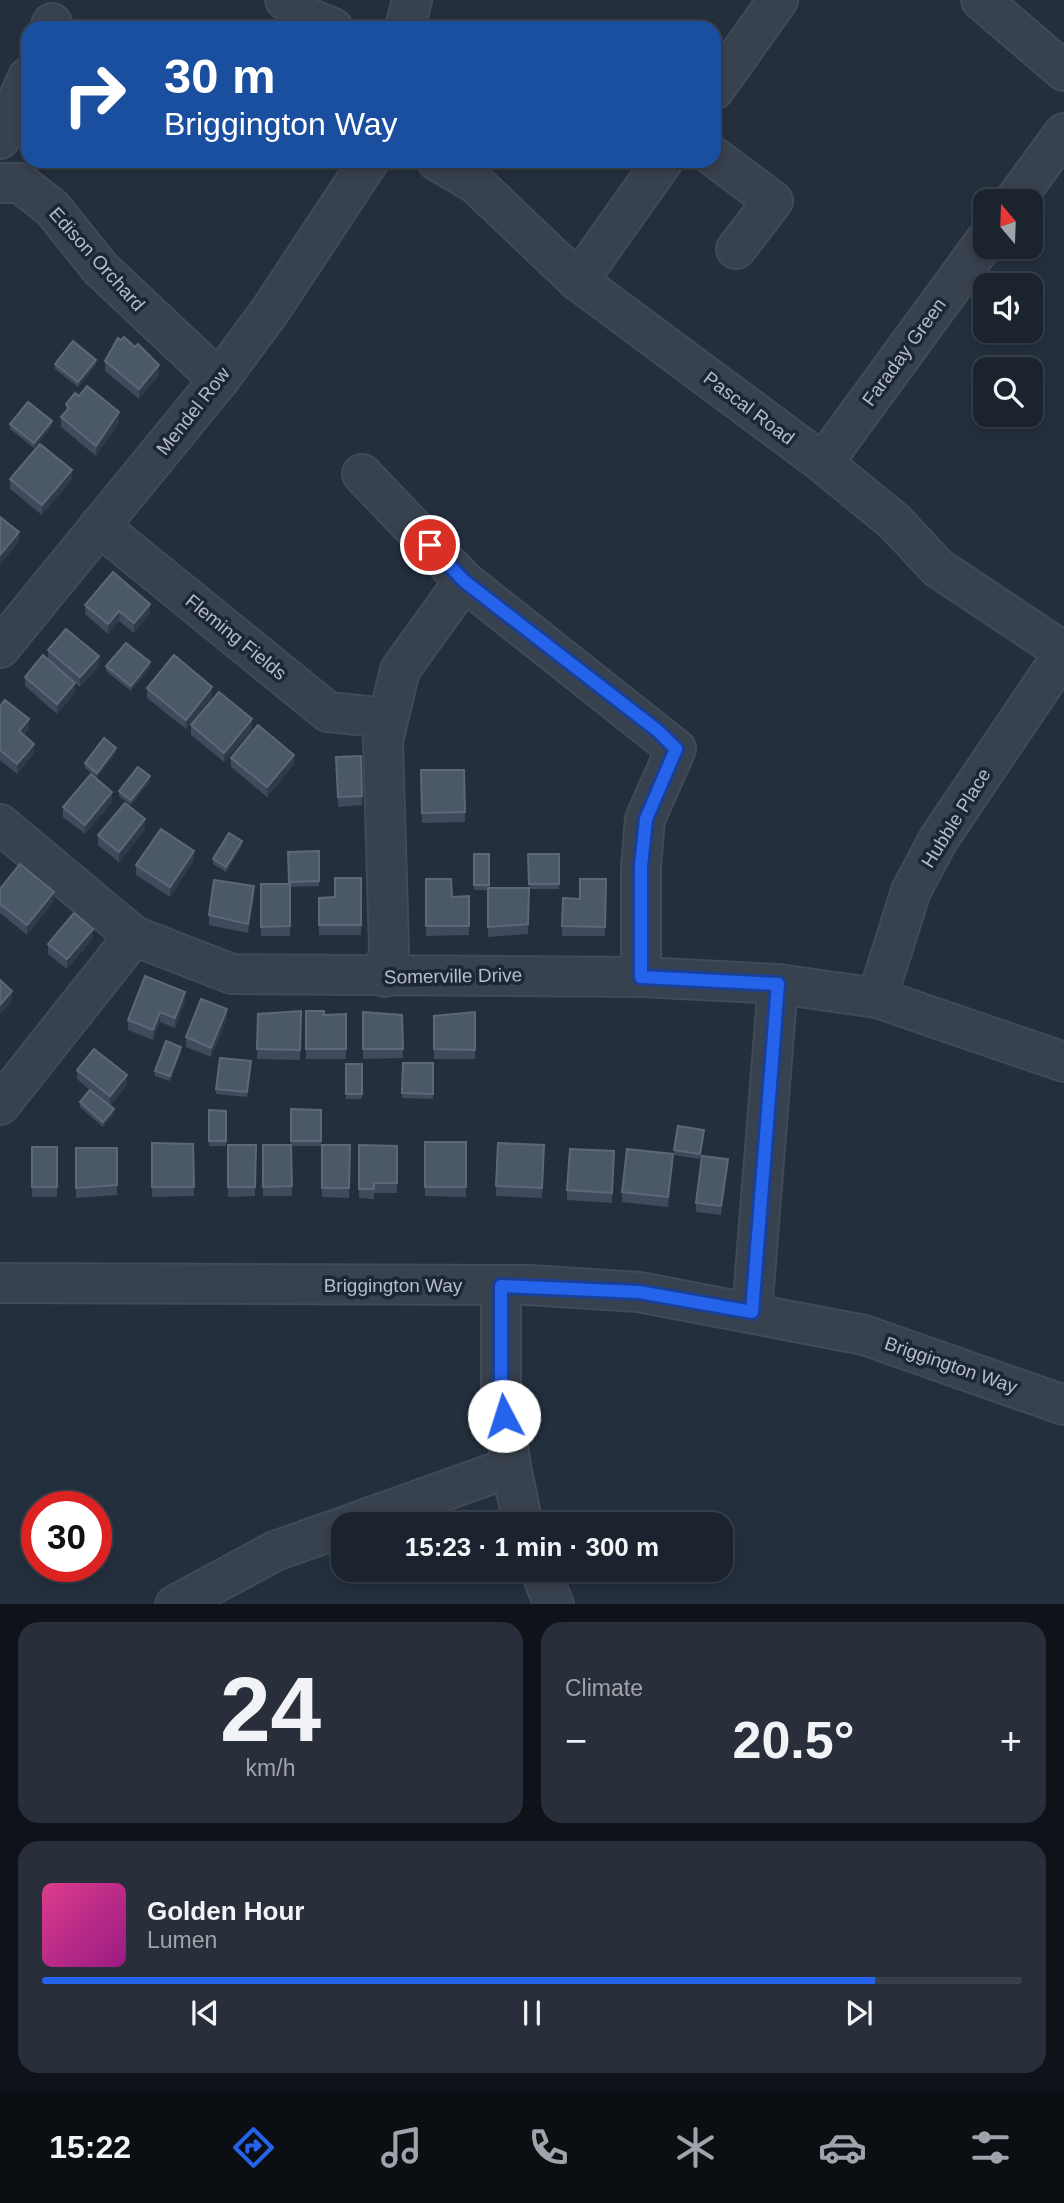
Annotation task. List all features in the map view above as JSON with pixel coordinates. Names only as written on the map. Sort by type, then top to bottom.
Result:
[{"type":"street","points":[[285,0],[306,17],[316,21]]},
{"type":"street","points":[[407,21],[412,0]]},
{"type":"street","points":[[721,80],[778,0]]},
{"type":"street","points":[[981,0],[1064,71]]},
{"type":"street","points":[[0,139],[21,92]]},
{"type":"street","points":[[1023,189],[1064,133]]},
{"type":"street","points":[[721,162],[773,201],[736,249]]},
{"type":"street","name":"Mendel Row","points":[[0,648],[219,380],[270,311],[364,168]]},
{"type":"street","name":"Pascal Road","points":[[449,168],[476,184],[578,281],[823,463],[895,522],[938,568],[1064,652]]},
{"type":"street","points":[[578,281],[658,168]]},
{"type":"street","name":"Edison Orchard","points":[[0,183],[20,183],[52,208],[101,269],[219,380]]},
{"type":"street","name":"Faraday Green","points":[[823,463],[973,257]]},
{"type":"street","points":[[362,474],[464,581],[658,731],[676,749],[646,819],[641,866],[641,977]]},
{"type":"street","name":"Fleming Fields","points":[[99,526],[328,712],[387,719]]},
{"type":"street","points":[[385,977],[389,949],[383,741],[387,719],[400,670],[464,581]]},
{"type":"street","name":"Hubble Place","points":[[877,998],[911,891],[933,850],[1064,652]]},
{"type":"street","name":"Somerville Drive","points":[[0,824],[134,936],[232,974],[641,977],[778,984],[877,998],[1064,1062]]},
{"type":"street","points":[[0,1105],[134,936]]},
{"type":"street","points":[[752,1312],[778,984]]},
{"type":"street","name":"Briggington Way","points":[[0,1283],[501,1286],[639,1292],[864,1335],[1064,1405]]},
{"type":"street","points":[[501,1286],[501,1391],[511,1467],[520,1512]]},
{"type":"street","points":[[385,1512],[511,1467]]},
{"type":"street","points":[[177,1604],[275,1551],[331,1531]]},
{"type":"street","points":[[545,1582],[554,1604]]},
{"type":"building","points":[[124,337],[135,347],[138,344],[159,365],[139,389],[105,361],[118,338],[121,340]]},
{"type":"building","points":[[73,341],[96,360],[78,382],[55,364]]},
{"type":"building","points":[[87,386],[119,412],[96,446],[61,417],[69,408],[66,404],[75,393],[79,396]]},
{"type":"building","points":[[28,402],[52,421],[34,443],[10,424]]},
{"type":"building","points":[[40,444],[72,470],[42,505],[10,479]]},
{"type":"building","points":[[0,517],[19,532],[0,555]]},
{"type":"building","points":[[113,572],[150,604],[134,623],[119,611],[108,624],[85,605]]},
{"type":"building","points":[[66,629],[99,656],[80,677],[48,650]]},
{"type":"building","points":[[126,643],[150,662],[131,686],[106,666]]},
{"type":"building","points":[[43,655],[75,683],[57,704],[25,677]]},
{"type":"building","points":[[174,655],[212,687],[186,720],[147,688]]},
{"type":"building","points":[[219,692],[252,719],[224,753],[191,725]]},
{"type":"building","points":[[5,700],[29,719],[19,731],[34,744],[17,764],[0,750],[0,706]]},
{"type":"building","points":[[258,725],[294,755],[267,787],[231,758]]},
{"type":"building","points":[[104,738],[116,748],[97,773],[85,763]]},
{"type":"building","points":[[361,756],[362,796],[338,797],[336,757]]},
{"type":"building","points":[[138,767],[150,776],[131,800],[119,791]]},
{"type":"building","points":[[421,770],[464,770],[465,812],[422,813]]},
{"type":"building","points":[[91,774],[112,792],[85,825],[63,807]]},
{"type":"building","points":[[125,803],[145,819],[119,852],[98,835]]},
{"type":"building","points":[[161,829],[194,851],[170,887],[136,865]]},
{"type":"building","points":[[229,833],[242,841],[226,867],[213,859]]},
{"type":"building","points":[[319,851],[319,881],[289,882],[288,852]]},
{"type":"building","points":[[474,854],[489,854],[489,885],[474,885]]},
{"type":"building","points":[[528,854],[559,854],[559,884],[529,884]]},
{"type":"building","points":[[20,864],[54,892],[27,925],[0,904],[0,889]]},
{"type":"building","points":[[335,878],[361,878],[361,925],[319,925],[319,898],[335,897]]},
{"type":"building","points":[[426,879],[451,879],[452,897],[469,896],[469,926],[426,926]]},
{"type":"building","points":[[580,879],[606,879],[605,927],[562,926],[563,898],[580,899]]},
{"type":"building","points":[[214,880],[254,886],[248,924],[209,915]]},
{"type":"building","points":[[261,884],[290,884],[290,926],[261,927]]},
{"type":"building","points":[[488,888],[529,888],[528,924],[488,927]]},
{"type":"building","points":[[74,913],[93,929],[67,959],[48,944]]},
{"type":"building","points":[[145,976],[185,992],[175,1018],[160,1012],[153,1030],[128,1020]]},
{"type":"building","points":[[0,980],[12,991],[0,1005]]},
{"type":"building","points":[[201,999],[227,1009],[211,1048],[186,1037]]},
{"type":"building","points":[[301,1011],[300,1050],[257,1049],[258,1014]]},
{"type":"building","points":[[306,1011],[324,1011],[324,1015],[346,1014],[346,1049],[306,1049]]},
{"type":"building","points":[[363,1012],[402,1015],[403,1049],[363,1049]]},
{"type":"building","points":[[475,1012],[475,1050],[434,1049],[434,1016]]},
{"type":"building","points":[[166,1041],[181,1047],[170,1076],[155,1071]]},
{"type":"building","points":[[94,1049],[127,1075],[110,1096],[77,1070]]},
{"type":"building","points":[[220,1058],[251,1061],[247,1092],[216,1089]]},
{"type":"building","points":[[403,1063],[433,1063],[433,1094],[402,1093]]},
{"type":"building","points":[[346,1064],[362,1064],[362,1094],[346,1094]]},
{"type":"building","points":[[90,1090],[114,1109],[103,1122],[80,1102]]},
{"type":"building","points":[[291,1109],[321,1110],[321,1141],[291,1141]]},
{"type":"building","points":[[209,1110],[226,1111],[226,1141],[209,1141]]},
{"type":"building","points":[[678,1126],[704,1130],[700,1154],[674,1150]]},
{"type":"building","points":[[425,1142],[466,1142],[466,1187],[425,1187]]},
{"type":"building","points":[[152,1143],[193,1144],[194,1187],[152,1187]]},
{"type":"building","points":[[498,1143],[544,1145],[542,1188],[496,1186]]},
{"type":"building","points":[[228,1145],[256,1145],[255,1187],[228,1187]]},
{"type":"building","points":[[263,1145],[291,1145],[292,1186],[263,1187]]},
{"type":"building","points":[[322,1145],[350,1145],[349,1188],[322,1188]]},
{"type":"building","points":[[359,1145],[397,1146],[397,1183],[374,1183],[374,1189],[359,1189]]},
{"type":"building","points":[[32,1147],[57,1147],[57,1187],[32,1187]]},
{"type":"building","points":[[76,1148],[117,1148],[117,1185],[76,1188]]},
{"type":"building","points":[[570,1149],[614,1151],[612,1193],[567,1190]]},
{"type":"building","points":[[627,1149],[673,1154],[668,1197],[622,1192]]},
{"type":"building","points":[[702,1156],[728,1159],[721,1206],[696,1203]]},
{"type":"route","points":[[430,545],[464,581],[658,731],[676,749],[646,819],[641,866],[641,977],[778,984],[752,1312],[639,1292],[528,1285],[501,1286],[501,1391],[504,1416]]}]
